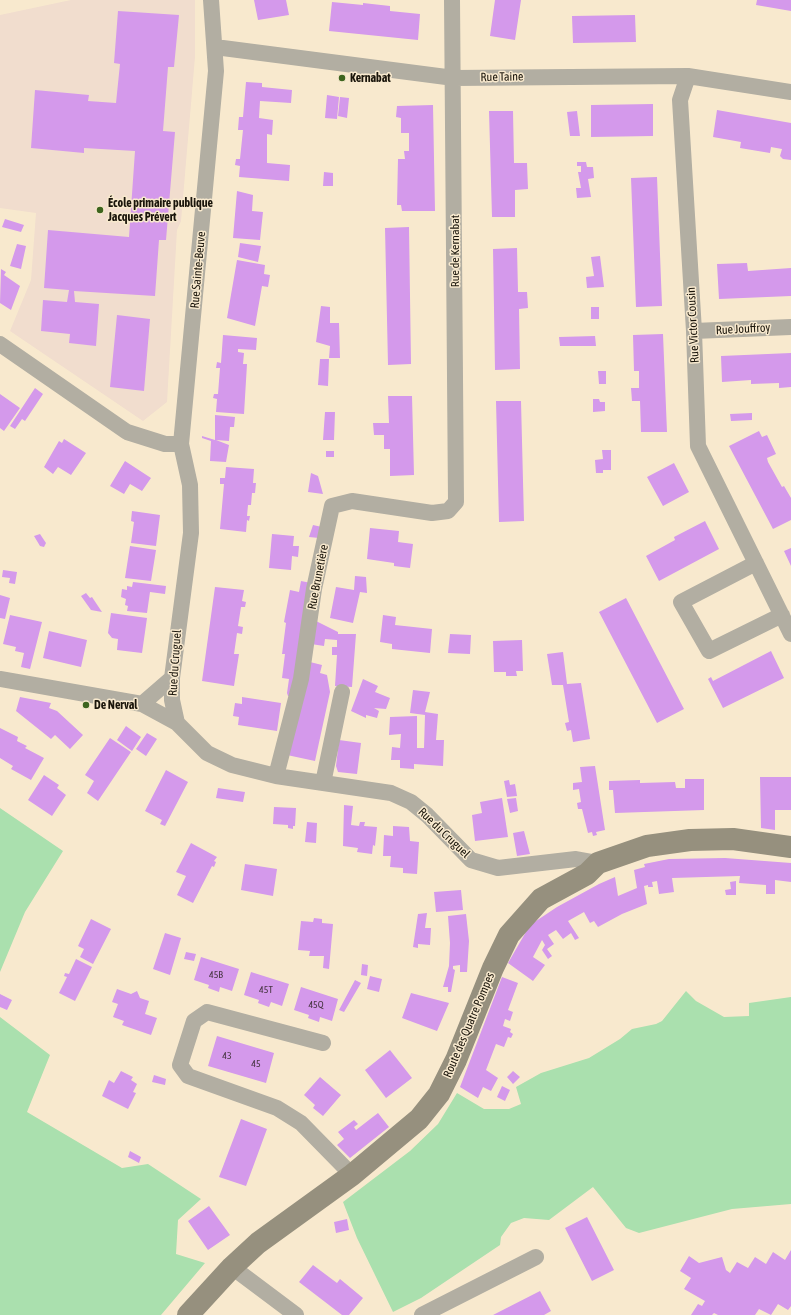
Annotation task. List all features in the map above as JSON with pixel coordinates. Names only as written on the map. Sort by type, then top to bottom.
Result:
[{"type":"street","name":"Rue Sainte-Beuve","points":[[181,444],[216,71],[210,0]]},
{"type":"street","name":"Rue de Kernabat","points":[[452,0],[454,78],[456,502]]},
{"type":"street","name":"Rue Taine","points":[[215,47],[454,78],[688,76],[791,92]]},
{"type":"street","name":"Rue Victor Cousin","points":[[688,76],[680,100],[694,331],[698,446],[791,634]]},
{"type":"street","name":"Rue Jouffroy","points":[[694,331],[791,326]]},
{"type":"street","points":[[0,344],[127,432],[166,444],[181,444]]},
{"type":"street","name":"Rue du Cruguel","points":[[181,444],[190,485],[191,533],[172,678],[172,700],[177,723],[206,753],[232,765],[276,776],[391,793],[411,802],[427,815],[471,860],[498,868],[576,859],[598,863]]},
{"type":"street","name":"Rue Brunetière","points":[[276,776],[301,679],[314,589],[332,506],[352,501],[432,513],[448,511],[456,502]]},
{"type":"street","points":[[756,563],[681,602],[709,651],[782,615]]},
{"type":"street","points":[[142,704],[172,678]]},
{"type":"street","points":[[0,679],[142,704],[177,723]]},
{"type":"street","points":[[323,783],[342,692]]},
{"type":"street","name":"Route des Quatre Pompes","points":[[188,1315],[232,1267],[258,1243],[352,1175],[419,1119],[439,1094],[456,1060],[493,968],[509,935],[541,899],[587,874],[598,863],[647,846],[690,840],[733,839],[791,847]]},
{"type":"street","points":[[323,1043],[207,1012],[194,1021],[180,1065],[188,1076],[277,1108],[301,1123],[352,1175]]},
{"type":"street","points":[[422,1315],[536,1257]]},
{"type":"street","points":[[232,1267],[296,1315]]},
{"type":"shaded area","name":"École primaire publique Jacques Prévert","points":[[71,0],[195,0],[195,57],[181,221],[177,230],[167,402],[143,421],[10,331],[31,280],[36,213],[0,208],[0,15]]},
{"type":"green space","points":[[0,808],[63,851],[25,912],[0,972]]},
{"type":"green space","points":[[686,991],[696,1001],[724,1017],[749,1016],[749,1003],[791,997],[791,1204],[732,1209],[639,1233],[626,1228],[593,1187],[549,1220],[524,1218],[511,1223],[501,1237],[500,1245],[421,1298],[393,1312],[357,1238],[343,1202],[410,1151],[438,1124],[457,1093],[484,1109],[509,1109],[521,1104],[516,1087],[541,1073],[589,1058],[620,1039],[632,1029],[656,1024],[662,1021]]},
{"type":"green space","points":[[0,1017],[50,1055],[27,1112],[122,1168],[148,1164],[201,1199],[178,1220],[176,1254],[205,1263],[161,1315],[0,1315]]},
{"type":"building","points":[[254,0],[286,0],[289,15],[258,20]]},
{"type":"building","points":[[495,0],[521,0],[515,40],[490,36]]},
{"type":"building","points":[[757,0],[791,0],[791,11],[756,5]]},
{"type":"building","points":[[332,2],[390,6],[390,11],[420,14],[418,40],[329,31]]},
{"type":"building","points":[[118,11],[179,15],[174,67],[168,67],[163,131],[175,132],[166,240],[159,240],[155,296],[74,291],[75,302],[99,304],[96,346],[69,343],[70,334],[41,331],[43,300],[67,302],[69,290],[44,288],[48,230],[129,237],[135,151],[84,148],[84,153],[31,148],[35,90],[89,95],[88,101],[116,103],[120,64],[114,63]]},
{"type":"building","points":[[635,15],[636,42],[573,43],[572,16]]},
{"type":"building","points":[[246,82],[262,83],[262,87],[292,90],[291,103],[260,101],[259,118],[273,120],[272,135],[267,134],[267,163],[290,165],[289,181],[239,177],[240,166],[235,165],[236,159],[240,159],[243,130],[238,130],[239,117],[243,117]]},
{"type":"building","points":[[327,95],[339,97],[337,119],[325,118]]},
{"type":"building","points":[[340,97],[349,98],[347,118],[338,116]]},
{"type":"building","points":[[653,104],[653,136],[591,137],[591,105]]},
{"type":"building","points":[[433,105],[435,211],[402,211],[401,205],[397,205],[398,159],[405,159],[404,151],[409,151],[409,133],[401,133],[401,118],[396,117],[397,106]]},
{"type":"building","points":[[717,110],[791,123],[791,160],[783,159],[780,156],[782,149],[771,147],[770,153],[740,148],[741,142],[713,137]]},
{"type":"building","points":[[489,111],[513,111],[514,163],[527,163],[528,189],[515,190],[515,217],[492,217]]},
{"type":"building","points":[[577,111],[580,136],[570,136],[567,112]]},
{"type":"building","points":[[577,162],[586,162],[587,167],[593,167],[594,178],[588,179],[591,197],[577,198],[576,188],[581,188],[578,172],[581,172],[581,166],[577,166]]},
{"type":"building","points":[[324,172],[333,173],[333,186],[323,186]]},
{"type":"building","points":[[657,177],[662,306],[636,307],[631,178]]},
{"type":"building","points":[[237,191],[253,195],[252,211],[263,212],[260,240],[233,238]]},
{"type":"building","points":[[5,219],[24,225],[21,232],[2,227]]},
{"type":"building","points":[[409,227],[411,364],[388,365],[385,228]]},
{"type":"building","points":[[240,243],[261,246],[258,262],[238,257]]},
{"type":"building","points":[[17,244],[26,246],[21,269],[10,266]]},
{"type":"building","points":[[517,248],[518,292],[527,292],[528,308],[519,309],[520,369],[495,370],[493,249]]},
{"type":"building","points":[[600,256],[604,287],[587,288],[586,277],[594,276],[591,257]]},
{"type":"building","points":[[237,260],[265,265],[264,274],[270,275],[268,287],[262,286],[255,326],[227,318]]},
{"type":"building","points":[[747,263],[748,271],[791,268],[791,296],[719,299],[717,264]]},
{"type":"building","points":[[1,269],[6,272],[4,275],[20,286],[11,310],[0,303]]},
{"type":"building","points":[[321,306],[330,307],[330,323],[339,323],[340,358],[329,358],[330,346],[316,342]]},
{"type":"building","points":[[591,307],[599,307],[599,319],[591,319]]},
{"type":"building","points":[[117,315],[150,319],[144,391],[110,387]]},
{"type":"building","points":[[663,334],[667,432],[641,432],[640,401],[632,401],[631,388],[639,388],[639,371],[634,371],[633,335]]},
{"type":"building","points":[[223,335],[257,338],[256,350],[238,349],[238,352],[244,353],[243,364],[247,364],[244,414],[216,412],[217,399],[213,398],[214,394],[218,394],[220,368],[216,368],[217,362],[221,363]]},
{"type":"building","points":[[595,336],[596,346],[560,346],[559,337]]},
{"type":"building","points":[[791,353],[791,387],[779,388],[779,383],[751,384],[751,380],[722,382],[721,356]]},
{"type":"building","points":[[320,359],[329,359],[328,386],[318,385]]},
{"type":"building","points":[[598,371],[606,371],[606,384],[599,384]]},
{"type":"building","points":[[35,388],[43,394],[25,421],[22,419],[15,429],[10,426]]},
{"type":"building","points":[[0,394],[20,408],[4,431],[0,428]]},
{"type":"building","points":[[388,396],[412,396],[414,475],[390,476],[390,449],[384,449],[384,435],[374,435],[373,423],[389,423]]},
{"type":"building","points":[[593,399],[599,399],[600,402],[605,402],[605,411],[593,412]]},
{"type":"building","points":[[496,401],[521,401],[524,521],[499,522]]},
{"type":"building","points":[[325,412],[335,412],[334,440],[323,440]]},
{"type":"building","points":[[752,413],[752,420],[731,421],[730,414]]},
{"type":"building","points":[[215,415],[235,417],[234,427],[230,427],[229,441],[216,440],[229,445],[226,462],[210,461],[211,441],[202,438],[202,436],[215,440]]},
{"type":"building","points":[[759,431],[762,437],[767,435],[776,454],[767,458],[768,462],[782,487],[784,486],[791,498],[791,520],[773,529],[729,446]]},
{"type":"building","points":[[64,439],[86,453],[71,475],[58,467],[53,474],[44,467],[59,441],[62,443]]},
{"type":"building","points":[[602,450],[611,450],[611,470],[603,470],[603,473],[596,473],[595,460],[603,459]]},
{"type":"building","points":[[326,451],[334,451],[334,457],[326,457]]},
{"type":"building","points":[[125,461],[151,478],[142,491],[130,484],[124,494],[110,486]]},
{"type":"building","points":[[674,463],[689,492],[663,506],[647,477]]},
{"type":"building","points":[[226,467],[254,469],[253,483],[256,483],[255,493],[252,493],[251,505],[248,505],[247,516],[250,516],[249,521],[247,520],[246,532],[220,529],[224,484],[220,484],[220,478],[225,478]]},
{"type":"building","points":[[311,473],[318,476],[323,494],[308,492]]},
{"type":"building","points":[[132,511],[160,515],[156,546],[131,543],[134,522],[131,521]]},
{"type":"building","points":[[705,521],[719,549],[659,581],[646,556],[675,540],[674,537]]},
{"type":"building","points":[[313,525],[322,527],[319,538],[309,537]]},
{"type":"building","points":[[370,528],[399,531],[398,542],[413,544],[410,568],[394,566],[394,563],[367,559]]},
{"type":"building","points":[[40,534],[46,543],[44,547],[40,546],[34,536]]},
{"type":"building","points":[[272,534],[294,536],[293,546],[299,546],[298,557],[292,556],[291,570],[269,568]]},
{"type":"building","points":[[130,546],[156,550],[151,581],[125,578]]},
{"type":"building","points":[[791,548],[791,566],[784,551]]},
{"type":"building","points":[[3,570],[17,572],[15,584],[9,583],[10,578],[2,577]]},
{"type":"building","points":[[355,576],[366,577],[367,593],[360,592],[353,623],[330,618],[336,587],[354,590]]},
{"type":"building","points":[[301,581],[311,583],[293,696],[288,696],[289,679],[282,678],[285,654],[282,654],[286,623],[284,622],[290,590],[299,592]]},
{"type":"building","points":[[133,582],[166,586],[165,594],[150,592],[147,613],[127,611],[128,606],[125,605],[126,599],[121,597],[122,589],[127,590],[127,586],[132,587]]},
{"type":"building","points":[[215,587],[244,590],[242,601],[246,602],[245,607],[241,607],[238,626],[243,627],[242,634],[237,633],[234,654],[239,654],[234,686],[202,681]]},
{"type":"building","points":[[86,593],[90,598],[92,597],[102,612],[91,610],[81,596]]},
{"type":"building","points":[[0,595],[10,598],[5,619],[0,618]]},
{"type":"building","points":[[626,598],[684,709],[657,723],[599,612]]},
{"type":"building","points":[[111,613],[147,618],[142,653],[117,650],[118,639],[112,638],[108,633]]},
{"type":"building","points":[[10,615],[42,622],[30,669],[21,667],[24,653],[15,651],[16,647],[3,644]]},
{"type":"building","points":[[383,615],[396,617],[395,625],[432,629],[430,653],[392,649],[392,644],[380,642]]},
{"type":"building","points":[[314,620],[338,632],[338,634],[356,634],[352,687],[335,686],[337,655],[332,655],[332,647],[337,647],[337,640],[325,639],[324,646],[311,644]]},
{"type":"building","points":[[49,631],[87,640],[81,667],[43,658]]},
{"type":"building","points":[[450,634],[471,635],[470,654],[448,653]]},
{"type":"building","points":[[522,640],[523,671],[516,671],[517,676],[506,676],[506,672],[494,672],[493,641]]},
{"type":"building","points":[[771,651],[784,678],[723,708],[708,679],[711,677],[713,681]]},
{"type":"building","points":[[563,652],[567,684],[581,683],[590,739],[573,742],[571,730],[567,731],[565,723],[569,722],[563,685],[552,685],[547,654]]},
{"type":"building","points":[[310,662],[322,665],[320,673],[327,675],[330,692],[315,761],[287,755]]},
{"type":"building","points":[[363,679],[378,686],[375,692],[390,698],[386,709],[374,708],[379,711],[377,718],[366,715],[366,718],[351,711]]},
{"type":"building","points":[[413,690],[430,692],[425,712],[438,714],[436,740],[444,740],[443,766],[414,764],[414,769],[400,768],[400,760],[391,760],[392,747],[400,748],[401,734],[389,735],[390,717],[417,716],[417,748],[424,748],[425,715],[410,713]]},
{"type":"building","points":[[20,697],[51,703],[49,708],[57,711],[83,735],[70,749],[55,735],[51,739],[16,711]]},
{"type":"building","points":[[242,697],[281,703],[277,731],[238,725],[239,717],[233,716],[235,703],[242,704]]},
{"type":"building","points":[[126,726],[141,737],[132,751],[117,740]]},
{"type":"building","points":[[0,728],[18,737],[17,741],[27,746],[25,748],[44,758],[31,780],[11,769],[13,766],[0,758]]},
{"type":"building","points":[[147,733],[157,739],[146,756],[136,749]]},
{"type":"building","points":[[110,738],[131,752],[98,801],[87,793],[94,781],[85,775]]},
{"type":"building","points":[[339,740],[361,743],[357,774],[338,772],[336,766]]},
{"type":"building","points":[[595,766],[605,830],[596,832],[597,835],[593,836],[592,832],[588,833],[582,809],[578,809],[577,803],[581,802],[579,789],[573,790],[573,783],[582,782],[580,767]]},
{"type":"building","points":[[166,770],[188,782],[165,826],[160,824],[162,820],[145,811]]},
{"type":"building","points":[[44,775],[59,785],[57,788],[66,795],[52,816],[28,800]]},
{"type":"building","points":[[760,777],[791,777],[791,810],[775,810],[775,830],[761,828]]},
{"type":"building","points":[[685,779],[704,779],[704,810],[615,813],[613,790],[609,790],[609,781],[640,780],[640,783],[675,782],[676,788],[685,788]]},
{"type":"building","points":[[509,780],[510,785],[515,784],[517,796],[507,797],[504,781]]},
{"type":"building","points":[[218,788],[245,792],[243,802],[216,798]]},
{"type":"building","points":[[502,798],[508,837],[475,841],[472,815],[482,813],[480,802]]},
{"type":"building","points":[[516,798],[518,811],[510,813],[507,799]]},
{"type":"building","points":[[344,805],[353,806],[351,825],[359,826],[360,822],[365,822],[364,826],[377,827],[375,846],[373,845],[372,854],[357,852],[358,848],[343,846]]},
{"type":"building","points":[[274,807],[296,808],[295,826],[293,826],[293,829],[288,828],[288,825],[273,824]]},
{"type":"building","points":[[307,822],[317,823],[316,843],[305,842]]},
{"type":"building","points":[[393,826],[409,827],[410,841],[419,842],[417,874],[403,873],[403,868],[390,867],[391,856],[383,856],[384,835],[393,836]]},
{"type":"building","points":[[524,831],[530,854],[517,856],[513,833]]},
{"type":"building","points":[[191,843],[217,857],[214,861],[216,862],[214,867],[212,866],[193,903],[177,895],[186,876],[176,872]]},
{"type":"building","points":[[725,858],[791,863],[791,882],[775,880],[775,894],[766,894],[766,885],[739,883],[740,876],[672,878],[674,892],[659,894],[657,881],[652,882],[653,887],[648,887],[648,885],[644,886],[647,904],[622,914],[598,927],[594,921],[590,923],[584,912],[568,921],[579,938],[575,940],[571,933],[563,939],[556,930],[548,935],[554,944],[547,949],[552,956],[548,959],[542,950],[545,945],[542,940],[533,957],[545,965],[533,981],[508,963],[530,925],[557,907],[599,884],[615,877],[618,896],[637,888],[634,870],[645,867],[644,864],[669,859]]},
{"type":"building","points":[[245,864],[277,869],[273,896],[241,890]]},
{"type":"building","points":[[736,881],[736,895],[726,895],[725,890],[731,889],[730,882]]},
{"type":"building","points":[[461,890],[463,910],[436,912],[434,892]]},
{"type":"building","points":[[427,913],[425,928],[431,928],[430,945],[418,944],[418,948],[413,947],[418,914]]},
{"type":"building","points":[[466,914],[469,941],[467,972],[460,972],[460,965],[453,966],[453,969],[455,970],[451,992],[448,992],[448,987],[443,987],[449,966],[450,943],[448,916]]},
{"type":"building","points":[[314,918],[322,919],[322,923],[333,924],[329,969],[323,968],[324,956],[309,956],[310,951],[298,950],[301,921],[313,922]]},
{"type":"building","points":[[91,919],[111,929],[93,964],[80,957],[84,949],[78,946]]},
{"type":"building","points":[[165,933],[181,938],[170,975],[153,969]]},
{"type":"building","points":[[186,952],[196,954],[194,961],[184,959]]},
{"type":"building","points":[[201,957],[239,969],[232,991],[220,987],[219,992],[208,988],[209,985],[194,980]]},
{"type":"building","points":[[76,959],[92,967],[75,1001],[59,993],[67,977],[64,976],[65,973],[69,974]]},
{"type":"building","points":[[362,964],[368,965],[367,976],[361,975]]},
{"type":"building","points":[[251,972],[289,984],[282,1006],[271,1002],[269,1007],[258,1003],[259,1000],[244,995]]},
{"type":"building","points":[[370,976],[382,979],[379,992],[367,989]]},
{"type":"building","points":[[502,977],[518,983],[508,1010],[513,1012],[510,1021],[505,1019],[503,1026],[511,1029],[510,1032],[513,1034],[511,1038],[508,1037],[504,1047],[496,1044],[486,1070],[498,1078],[491,1091],[483,1087],[478,1098],[460,1087]]},
{"type":"building","points":[[355,980],[361,983],[344,1012],[339,1010]]},
{"type":"building","points":[[301,987],[338,999],[332,1021],[320,1017],[319,1022],[308,1018],[309,1015],[294,1010]]},
{"type":"building","points":[[117,989],[131,994],[137,991],[140,998],[149,1001],[145,1014],[157,1018],[151,1035],[122,1025],[124,1021],[113,1017],[118,1004],[112,1002]]},
{"type":"building","points":[[411,993],[449,1003],[437,1031],[402,1018]]},
{"type":"building","points":[[0,994],[12,1000],[7,1010],[0,1007]]},
{"type":"building","points":[[217,1036],[274,1053],[266,1083],[208,1066]]},
{"type":"building","points":[[390,1050],[412,1078],[386,1098],[365,1070]]},
{"type":"building","points":[[121,1071],[133,1077],[131,1080],[137,1084],[133,1092],[136,1093],[128,1109],[102,1096],[109,1080],[114,1083]]},
{"type":"building","points":[[513,1071],[520,1077],[513,1084],[507,1077]]},
{"type":"building","points":[[154,1075],[166,1079],[165,1085],[152,1082]]},
{"type":"building","points":[[320,1077],[341,1095],[323,1116],[313,1108],[315,1105],[304,1095]]},
{"type":"building","points":[[502,1086],[510,1090],[505,1101],[497,1097]]},
{"type":"building","points":[[378,1113],[389,1127],[350,1158],[337,1145],[344,1139],[338,1132],[354,1120],[358,1124],[354,1127],[356,1130]]},
{"type":"building","points":[[241,1119],[267,1129],[246,1186],[219,1177]]},
{"type":"building","points":[[130,1151],[141,1157],[139,1163],[128,1157]]},
{"type":"building","points":[[209,1206],[230,1235],[208,1250],[188,1221]]},
{"type":"building","points":[[587,1217],[614,1270],[592,1281],[565,1228]]},
{"type":"building","points":[[347,1219],[349,1230],[336,1233],[334,1222]]},
{"type":"building","points":[[791,1250],[791,1306],[788,1310],[778,1304],[771,1315],[759,1309],[755,1315],[718,1315],[714,1313],[712,1315],[691,1315],[698,1304],[702,1306],[705,1301],[684,1289],[691,1278],[680,1271],[689,1256],[699,1263],[722,1257],[726,1270],[730,1273],[737,1262],[748,1268],[755,1257],[766,1264],[773,1252],[785,1260]]},
{"type":"building","points":[[313,1265],[337,1283],[340,1279],[363,1298],[349,1315],[342,1315],[299,1282]]},
{"type":"building","points":[[540,1291],[551,1311],[544,1315],[493,1315]]},
{"type":"place","name":"Kernabat","points":[[342,78]]},
{"type":"place","name":"École primaire publique Jacques Prévert","points":[[100,210]]},
{"type":"place","name":"De Nerval","points":[[86,705]]}]
